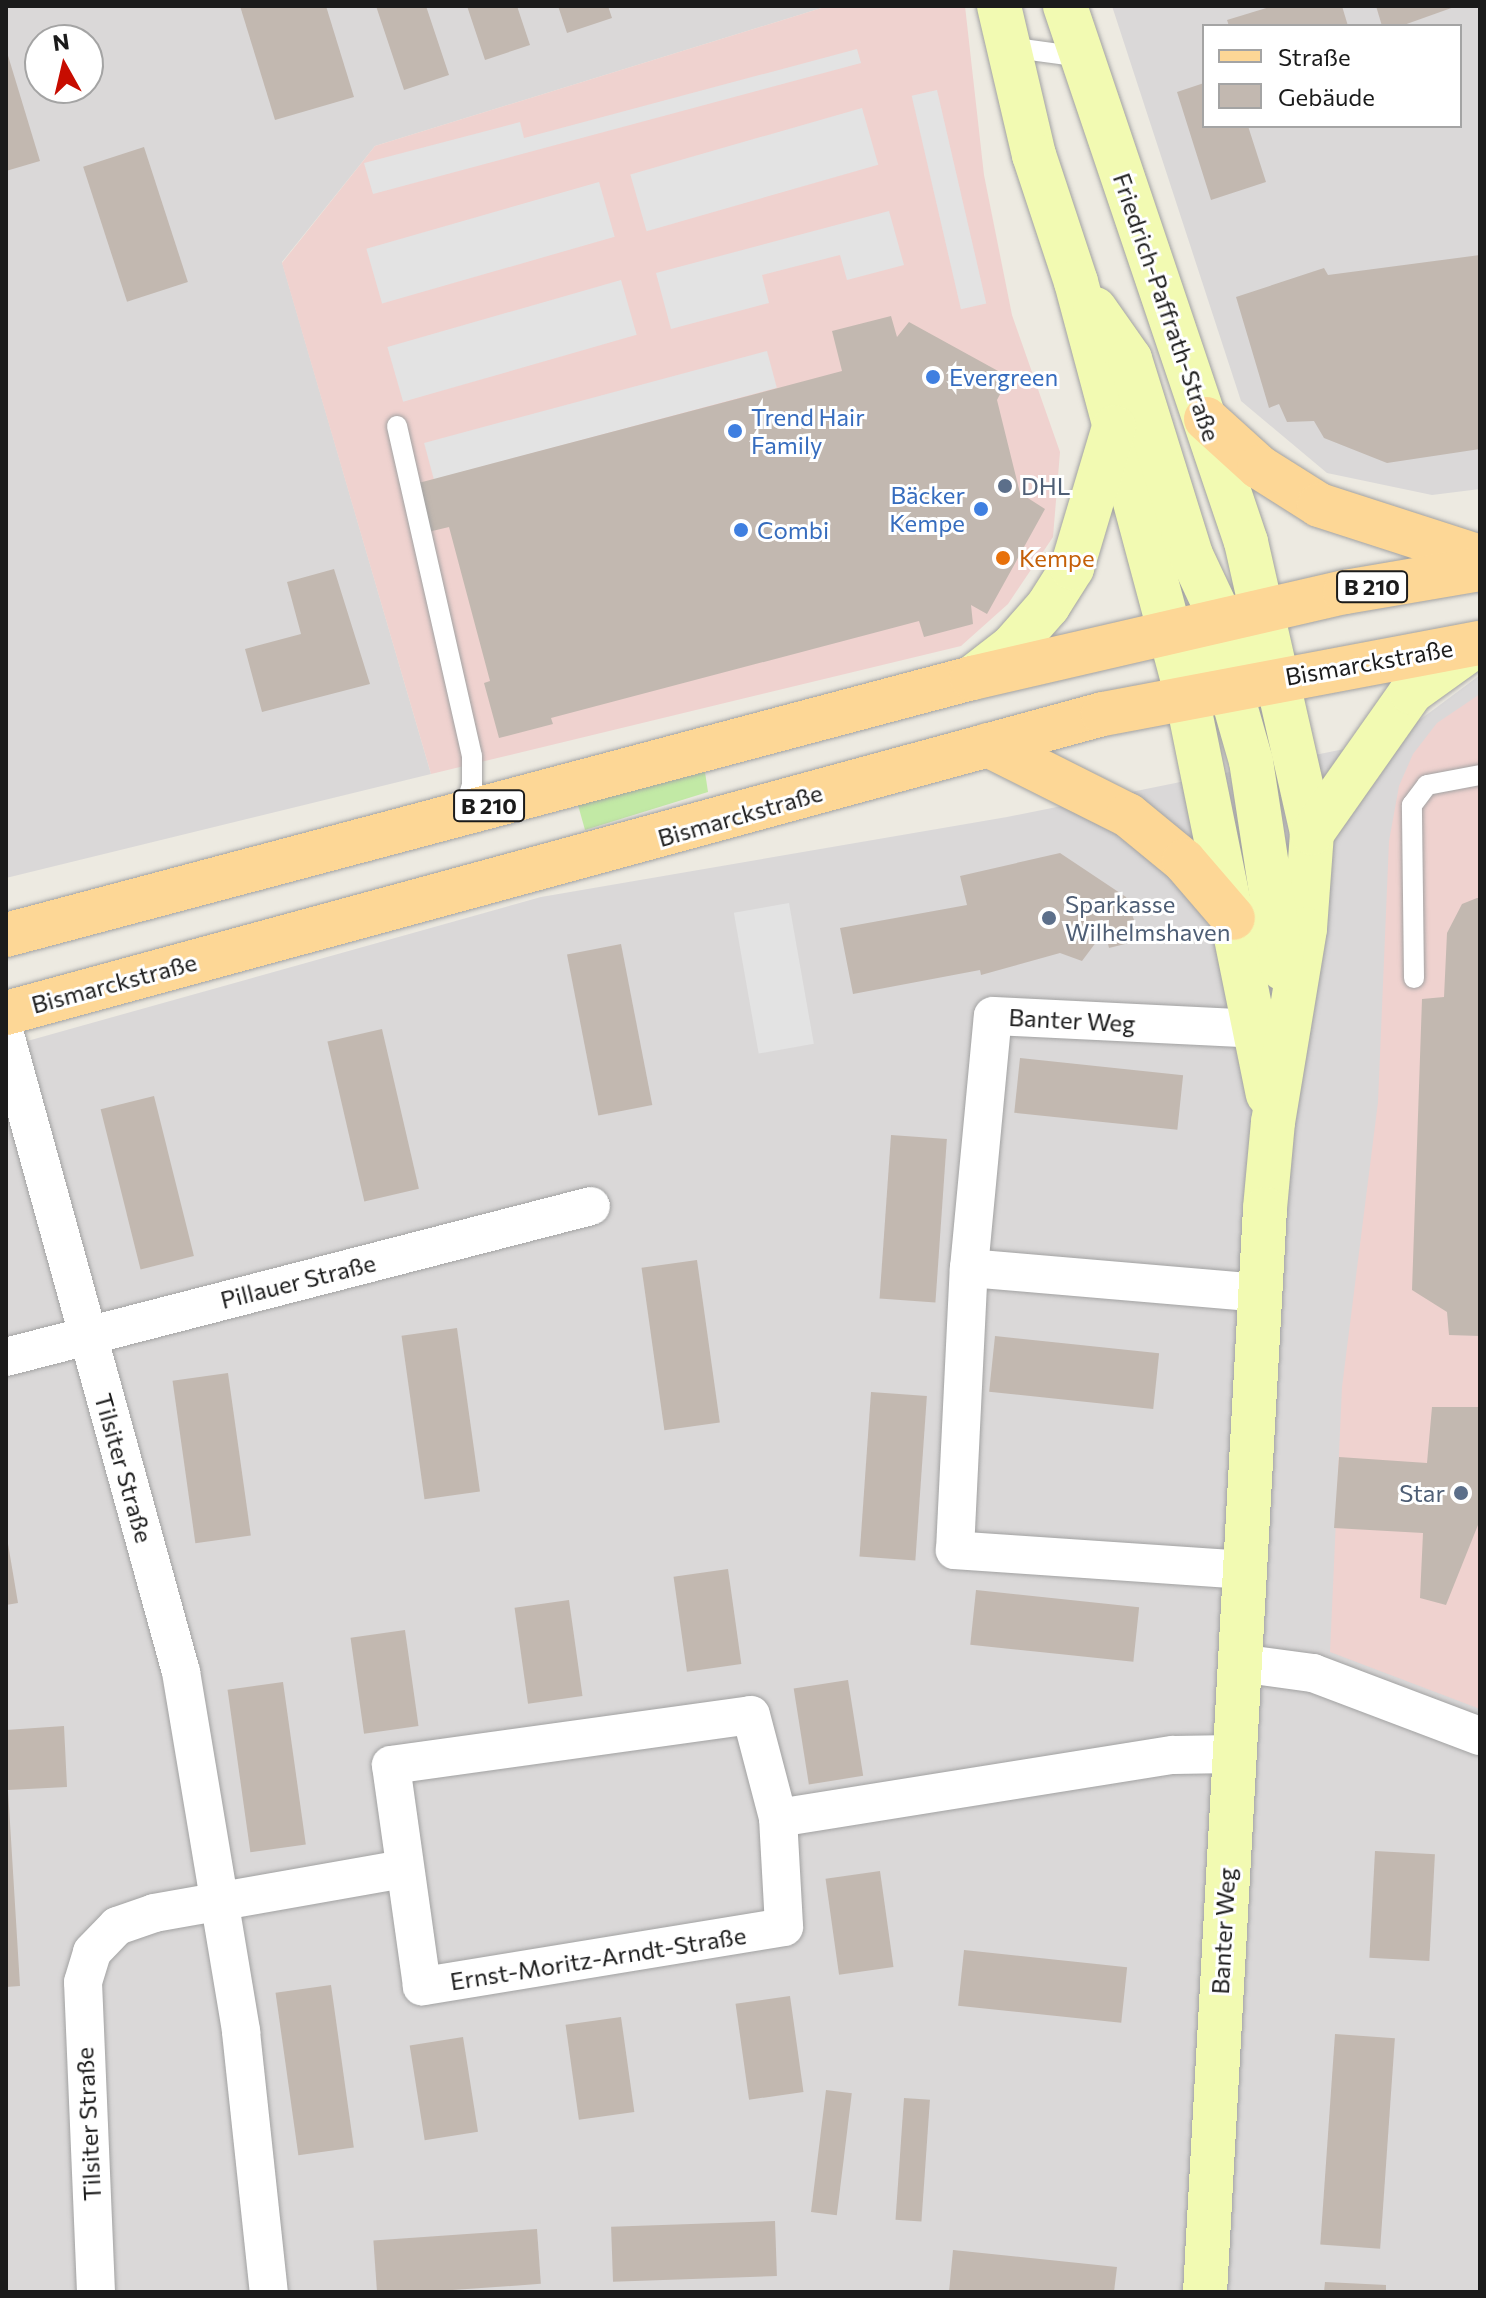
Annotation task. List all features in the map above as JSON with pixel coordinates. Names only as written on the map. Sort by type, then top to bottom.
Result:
[{"type":"main road","name":"Friedrich-Paffrath-Straße","points":[[1068,7],[1082,57],[1206,419],[1264,609]]},
{"type":"main road","points":[[1003,27],[1034,155],[1076,282],[1187,697]]},
{"type":"main road","points":[[1076,282],[1130,359],[1191,555],[1221,619],[1241,652],[1280,677]]},
{"type":"main road","points":[[1206,419],[1259,467],[1319,505],[1480,557]]},
{"type":"main road","points":[[972,678],[1012,647],[1048,606],[1072,568],[1115,425]]},
{"type":"main road","name":"B 210","points":[[6,935],[972,678],[1264,609],[1480,569]]},
{"type":"main road","name":"Banter Weg","points":[[1264,609],[1312,833],[1275,1030]]},
{"type":"main road","name":"Banter Weg","points":[[1170,631],[1209,653],[1230,688],[1251,761],[1275,1030],[1273,1122],[1233,1754],[1205,2292]]},
{"type":"main road","points":[[1312,833],[1411,692],[1479,644]]},
{"type":"main road","name":"Bismarckstraße","points":[[6,1013],[988,745],[1280,677],[1479,644]]},
{"type":"main road","name":"Banter Weg","points":[[1187,697],[1233,918],[1275,1030]]},
{"type":"main road","points":[[988,745],[1128,815],[1184,861],[1233,918]]},
{"type":"street","name":"Banter Weg","points":[[1245,1570],[955,1550],[969,1268],[993,1016],[1275,1030]]},
{"type":"street","name":"Tilsiter Straße","points":[[6,1038],[181,1672],[217,1904],[241,2032],[269,2292]]},
{"type":"street","name":"Pillauer Straße","points":[[6,1357],[591,1206]]},
{"type":"street","points":[[969,1268],[1261,1293]]},
{"type":"street","points":[[1239,1663],[1313,1673],[1480,1736]]},
{"type":"street","name":"Ernst-Moritz-Arndt-Straße","points":[[751,1715],[778,1818],[784,1927],[422,1986],[403,1869],[391,1765],[751,1715]]},
{"type":"street","points":[[778,1818],[1173,1755],[1233,1754]]},
{"type":"street","points":[[217,1904],[403,1869]]},
{"type":"street","name":"Tilsiter Straße","points":[[96,2292],[83,1982],[92,1952],[117,1926],[154,1913],[217,1904]]},
{"type":"lane","points":[[1003,27],[1082,57]]},
{"type":"lane","points":[[397,426],[472,756],[472,785],[462,813]]},
{"type":"lane","points":[[1414,978],[1412,805],[1427,785],[1480,775]]},
{"type":"shaded area","points":[[6,6],[828,6],[375,146],[282,262],[431,774],[6,878]]},
{"type":"shaded area","points":[[828,6],[965,6],[984,175],[1012,315],[1060,452],[1053,537],[1008,604],[961,646],[431,774],[282,263],[375,146]]},
{"type":"shaded area","points":[[1112,6],[1480,6],[1480,489],[1432,495],[1327,473],[1241,401]]},
{"type":"shaded area","points":[[857,49],[861,63],[373,194],[364,163],[520,122],[524,138]]},
{"type":"shaded area","points":[[937,90],[986,303],[961,309],[912,96]]},
{"type":"shaded area","points":[[862,108],[878,165],[647,231],[630,174]]},
{"type":"shaded area","points":[[599,182],[615,237],[382,303],[366,249]]},
{"type":"shaded area","points":[[889,211],[904,265],[847,280],[840,255],[762,275],[769,303],[671,329],[656,273]]},
{"type":"shaded area","points":[[621,280],[637,335],[403,402],[387,347]]},
{"type":"shaded area","points":[[767,351],[777,388],[434,480],[424,443]]},
{"type":"shaded area","points":[[1480,675],[1480,2292],[6,2292],[6,1047],[541,897],[1007,817],[1394,739]]},
{"type":"shaded area","points":[[1480,694],[1480,1709],[1330,1652],[1342,1387],[1378,1102],[1389,841],[1399,786],[1413,754],[1437,723]]},
{"type":"shaded area","points":[[789,903],[814,1044],[759,1054],[734,913]]},
{"type":"green space","points":[[705,772],[708,792],[585,830],[578,805]]},
{"type":"building","points":[[240,6],[326,6],[354,97],[275,120]]},
{"type":"building","points":[[376,6],[426,6],[449,75],[404,90]]},
{"type":"building","points":[[467,6],[517,6],[530,45],[485,60]]},
{"type":"building","points":[[558,6],[608,6],[612,18],[567,33]]},
{"type":"building","points":[[1273,6],[1342,6],[1347,24],[1228,24],[1227,20]]},
{"type":"building","points":[[1376,6],[1457,6],[1407,24],[1381,24]]},
{"type":"building","points":[[6,49],[40,161],[6,171]]},
{"type":"building","points":[[1202,84],[1202,128],[1249,128],[1266,182],[1211,200],[1177,92]]},
{"type":"building","points":[[144,147],[188,282],[127,302],[83,167]]},
{"type":"building","points":[[1480,255],[1480,449],[1387,463],[1324,438],[1314,421],[1287,422],[1279,404],[1269,408],[1236,297],[1324,268],[1328,275]]},
{"type":"building","name":"Combi","points":[[891,316],[897,337],[909,322],[1009,377],[997,400],[1020,493],[1045,509],[987,614],[971,605],[973,624],[924,637],[919,621],[551,718],[553,724],[499,738],[484,683],[490,681],[449,527],[424,533],[411,485],[842,371],[832,331]]},
{"type":"building","points":[[334,569],[370,684],[262,712],[245,649],[301,634],[287,582]]},
{"type":"building","points":[[1060,853],[1126,897],[1141,940],[1109,948],[1107,940],[1097,941],[1082,961],[1060,953],[981,975],[980,970],[853,994],[840,928],[967,905],[960,876]]},
{"type":"building","points":[[1480,898],[1480,1336],[1449,1335],[1447,1312],[1412,1290],[1422,999],[1444,997],[1447,933],[1462,904]]},
{"type":"building","points":[[621,944],[652,1105],[598,1115],[567,954]]},
{"type":"building","points":[[382,1029],[419,1189],[364,1201],[327,1042]]},
{"type":"building","points":[[1020,1058],[1183,1075],[1177,1130],[1014,1113]]},
{"type":"building","points":[[154,1096],[194,1256],[141,1269],[101,1109]]},
{"type":"building","points":[[891,1135],[947,1139],[935,1303],[880,1299]]},
{"type":"building","points":[[697,1260],[720,1422],[664,1430],[642,1268]]},
{"type":"building","points":[[457,1328],[480,1491],[425,1499],[402,1336]]},
{"type":"building","points":[[995,1336],[1159,1353],[1153,1409],[989,1392]]},
{"type":"building","points":[[228,1373],[251,1535],[195,1543],[173,1381]]},
{"type":"building","points":[[871,1392],[927,1396],[915,1561],[859,1557]]},
{"type":"building","points":[[1432,1407],[1480,1407],[1480,1520],[1446,1605],[1420,1598],[1423,1533],[1334,1528],[1339,1457],[1427,1463]]},
{"type":"building","points":[[6,1532],[18,1603],[6,1605]]},
{"type":"building","points":[[728,1569],[741,1664],[687,1672],[674,1577]]},
{"type":"building","points":[[976,1590],[1139,1607],[1133,1662],[970,1645]]},
{"type":"building","points":[[569,1600],[582,1696],[528,1704],[515,1608]]},
{"type":"building","points":[[405,1630],[418,1726],[364,1734],[351,1638]]},
{"type":"building","points":[[848,1680],[863,1776],[809,1784],[794,1689]]},
{"type":"building","points":[[283,1682],[306,1844],[250,1852],[228,1690]]},
{"type":"building","points":[[64,1726],[67,1787],[8,1790],[20,1986],[6,1987],[6,1730]]},
{"type":"building","points":[[1375,1851],[1435,1854],[1429,1961],[1369,1958]]},
{"type":"building","points":[[880,1871],[893,1967],[839,1975],[826,1879]]},
{"type":"building","points":[[964,1950],[1127,1967],[1121,2023],[958,2006]]},
{"type":"building","points":[[331,1985],[354,2147],[298,2155],[276,1993]]},
{"type":"building","points":[[790,1996],[803,2092],[749,2100],[736,2004]]},
{"type":"building","points":[[621,2017],[634,2112],[579,2120],[566,2025]]},
{"type":"building","points":[[1335,2034],[1395,2038],[1380,2249],[1320,2244]]},
{"type":"building","points":[[463,2037],[478,2132],[425,2140],[410,2045]]},
{"type":"building","points":[[826,2090],[852,2093],[837,2215],[811,2212]]},
{"type":"building","points":[[904,2098],[930,2100],[921,2222],[895,2220]]},
{"type":"building","points":[[775,2221],[777,2276],[613,2282],[611,2227]]},
{"type":"building","points":[[537,2229],[541,2284],[377,2292],[373,2240]]},
{"type":"building","points":[[953,2250],[1117,2267],[1114,2292],[949,2292]]},
{"type":"building","points":[[1325,2282],[1386,2285],[1386,2292],[1324,2292]]},
{"type":"place","name":"Evergreen","points":[[933,377]]},
{"type":"place","name":"Trend Hair Family","points":[[735,431]]},
{"type":"place","name":"DHL","points":[[1005,486]]},
{"type":"place","name":"Bäcker Kempe","points":[[981,509]]},
{"type":"place","name":"Combi","points":[[741,530]]},
{"type":"place","name":"Kempe","points":[[1003,558]]},
{"type":"place","name":"Sparkasse Wilhelmshaven","points":[[1049,918]]},
{"type":"place","name":"Star","points":[[1461,1493]]}]
